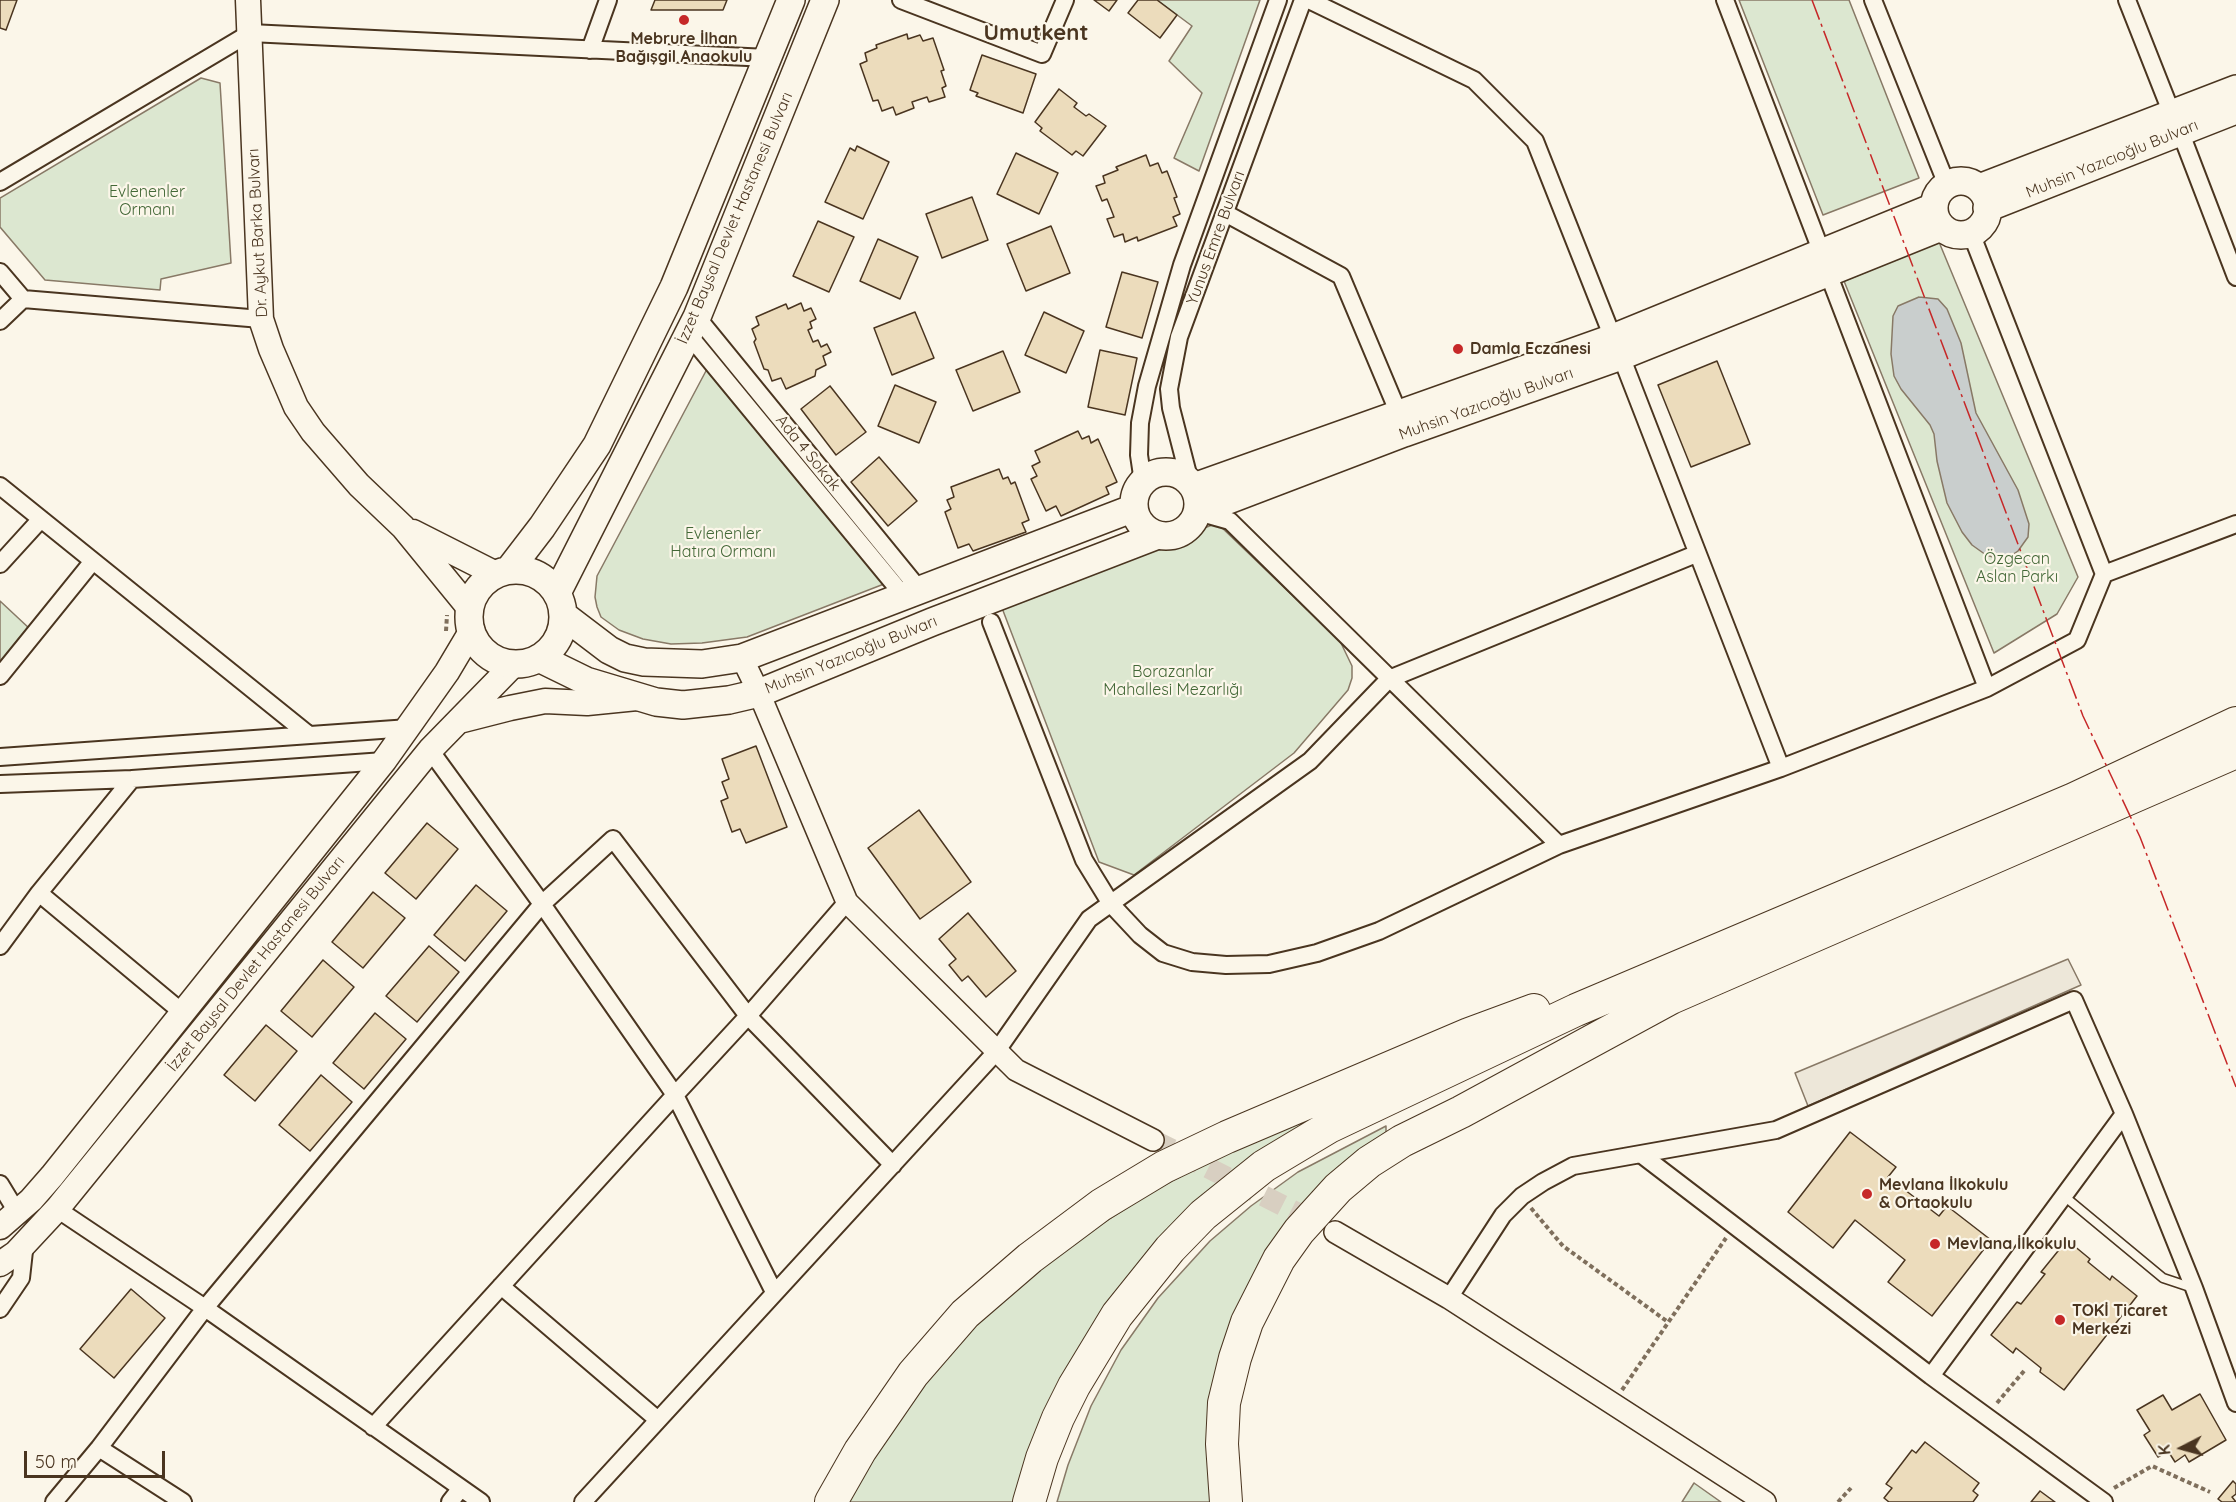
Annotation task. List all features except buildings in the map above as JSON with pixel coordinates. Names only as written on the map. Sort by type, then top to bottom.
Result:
[{"type":"highway","points":[[1029,1502],[1042,1458],[1058,1418],[1074,1386],[1117,1315],[1170,1249],[1203,1215],[1233,1189],[1281,1155],[1329,1127],[1639,983],[2074,799],[2236,723]]},
{"type":"highway","points":[[1226,1502],[1222,1444],[1224,1403],[1246,1322],[1279,1259],[1317,1210],[1338,1188],[1369,1162],[1671,998],[2236,752]]},
{"type":"highway","points":[[831,1502],[860,1451],[913,1374],[964,1314],[1030,1258],[1101,1205],[1164,1167],[1227,1137],[1469,1034],[1575,995],[1639,983]]},
{"type":"highway","points":[[1046,1502],[1059,1456],[1071,1427],[1087,1393],[1117,1341],[1146,1300],[1178,1262],[1232,1209],[1308,1158],[1394,1112],[1610,1015],[1671,998]]},
{"type":"main road","name":"Dr. Aykut Barka Bulvarı","points":[[248,0],[261,319],[282,378],[296,407],[313,432],[359,485],[403,527],[471,619]]},
{"type":"main road","name":"İzzet Baysal Devlet Hastanesi Bulvarı","points":[[503,572],[542,527],[597,445],[674,287],[791,0]]},
{"type":"main road","name":"İzzet Baysal Devlet Hastanesi Bulvarı","points":[[560,604],[693,326],[825,0]]},
{"type":"main road","points":[[2176,123],[2236,89]]},
{"type":"main road","name":"Muhsin Yazıcıoğlu Bulvarı","points":[[1983,198],[2176,123],[2236,110]]},
{"type":"main road","points":[[1964,181],[1983,198],[1984,222],[1971,233],[1953,234],[1941,206],[1964,181]]},
{"type":"main road","name":"Muhsin Yazıcıoğlu Bulvarı","points":[[1194,494],[1404,433],[1825,263],[1941,206]]},
{"type":"main road","points":[[1194,494],[1399,414],[1617,347]]},
{"type":"main road","points":[[1166,472],[1183,476],[1194,494],[1193,522],[1186,529],[1168,536],[1158,535],[1142,525],[1134,508],[1136,494],[1143,482],[1157,473],[1166,472]]},
{"type":"main road","points":[[560,604],[559,636],[551,649],[527,661],[498,660],[485,652],[476,641],[471,619],[473,599],[480,586],[503,572],[520,570],[535,573],[547,581],[560,604],[609,650],[625,658],[644,662],[702,664],[742,658],[1134,508]]},
{"type":"main road","name":"Dr. Aykut Barka Bulvarı","points":[[403,527],[503,572]]},
{"type":"main road","name":"Muhsin Yazıcıoğlu Bulvarı","points":[[527,661],[656,702],[683,705],[729,700],[759,693],[932,622],[1158,535]]},
{"type":"main road","name":"İzzet Baysal Devlet Hastanesi Bulvarı","points":[[8,1220],[52,1176],[384,761],[447,672],[471,619]]},
{"type":"main road","name":"İzzet Baysal Devlet Hastanesi Bulvarı","points":[[0,1264],[57,1209],[430,750],[456,722],[527,661]]},
{"type":"main road","points":[[456,722],[545,701],[587,703],[638,698]]},
{"type":"street","points":[[590,50],[608,0]]},
{"type":"street","points":[[901,0],[1042,54],[1065,0]]},
{"type":"street","points":[[1143,482],[1139,455],[1140,423],[1147,386],[1182,265],[1278,0]]},
{"type":"street","name":"Yunus Emre Bulvarı","points":[[1194,494],[1171,408],[1169,389],[1179,337],[1303,0]]},
{"type":"street","points":[[1309,0],[1474,80],[1535,141],[1780,768]]},
{"type":"street","points":[[1725,0],[1987,688]]},
{"type":"street","points":[[1873,0],[1941,206]]},
{"type":"street","points":[[2127,0],[2236,278]]},
{"type":"street","points":[[0,182],[250,33],[768,58]]},
{"type":"street","points":[[1225,213],[1341,276],[1399,414]]},
{"type":"street","points":[[991,622],[1084,860],[1111,904],[1140,935],[1163,953],[1192,962],[1226,966],[1269,964],[1317,953],[1379,931],[1559,845],[1780,768],[1987,688],[2077,640],[2104,574],[1971,233]]},
{"type":"street","points":[[0,272],[23,299],[261,319]]},
{"type":"street","points":[[0,321],[23,299]]},
{"type":"street","name":"Ada 4 Sokak","points":[[693,326],[911,592]]},
{"type":"street","points":[[0,486],[309,735]]},
{"type":"street","points":[[1194,494],[1230,521],[1559,845]]},
{"type":"street","points":[[2,557],[41,519]]},
{"type":"street","points":[[2104,574],[2236,524]]},
{"type":"street","points":[[583,1502],[996,1052],[1089,919],[1310,761],[1389,679],[1696,554]]},
{"type":"street","points":[[0,676],[93,561]]},
{"type":"street","points":[[742,658],[847,902],[1016,1070],[1152,1140]]},
{"type":"street","points":[[0,757],[409,728]]},
{"type":"street","points":[[430,750],[542,904],[675,1095],[774,1292]]},
{"type":"street","points":[[0,784],[132,779],[384,761]]},
{"type":"street","points":[[0,946],[39,893],[132,779]]},
{"type":"street","points":[[54,1502],[99,1448],[205,1308],[542,904],[613,839],[748,1016],[894,1165]]},
{"type":"street","points":[[39,893],[183,1013]]},
{"type":"street","points":[[373,1427],[748,1016],[847,902]]},
{"type":"street","points":[[1449,1298],[1503,1215],[1522,1196],[1542,1182],[1573,1166],[1776,1130],[2074,1000],[2124,1114],[2194,1288],[2236,1403]]},
{"type":"street","points":[[1931,1376],[2124,1114]]},
{"type":"street","points":[[1642,1155],[1931,1376],[2101,1500]]},
{"type":"street","points":[[0,1184],[8,1220]]},
{"type":"street","points":[[57,1209],[205,1308],[481,1502]]},
{"type":"street","points":[[1335,1232],[1449,1298],[1765,1502]]},
{"type":"street","points":[[0,1309],[21,1278],[25,1242]]},
{"type":"street","points":[[501,1286],[658,1420]]},
{"type":"street","points":[[99,1448],[183,1502]]},
{"type":"street","points":[[450,1502],[461,1488]]},
{"type":"lane","points":[[2064,1196],[2163,1278],[2194,1288]]},
{"type":"path","points":[[1522,1196],[1563,1246],[1668,1322]]},
{"type":"path","points":[[1613,1403],[1735,1225]]},
{"type":"path","points":[[1986,1415],[2024,1371]]},
{"type":"path","points":[[2101,1500],[2152,1466],[2210,1492]]},
{"type":"path","points":[[1838,1502],[1851,1488]]},
{"type":"green space","points":[[1157,0],[1260,0],[1199,171],[1174,158],[1202,93],[1169,61],[1192,26]]},
{"type":"green space","points":[[1739,0],[1849,0],[1919,178],[1823,215]]},
{"type":"green space","name":"Evlenenler Ormanı","points":[[201,78],[220,83],[231,263],[161,279],[160,290],[45,280],[0,227],[0,198]]},
{"type":"green space","name":"Özgecan Aslan Parkı","points":[[1939,242],[2078,577],[2057,614],[1994,653],[1844,281]]},
{"type":"green space","name":"Evlenenler Hatıra Ormanı","points":[[707,369],[884,584],[747,637],[702,643],[671,644],[643,639],[619,630],[601,617],[595,597],[597,576]]},
{"type":"green space","name":"Borazanlar Mahallesi Mezarlığı","points":[[1217,523],[1340,641],[1352,666],[1352,678],[1348,690],[1294,753],[1134,875],[1099,862],[1002,608]]},
{"type":"green space","points":[[0,601],[30,629],[0,665]]},
{"type":"green space","points":[[1432,1061],[1211,1192],[1017,1502],[845,1502],[869,1462],[936,1368],[977,1324],[1059,1251],[1153,1191],[1227,1152]]},
{"type":"green space","points":[[1386,1126],[1386,1132],[1339,1168],[1308,1199],[1210,1461],[1210,1502],[1057,1502],[1068,1465],[1091,1406],[1121,1350],[1158,1298],[1210,1241],[1251,1206],[1298,1172]]},
{"type":"green space","points":[[1694,1483],[1721,1502],[1682,1502]]},
{"type":"shaded area","points":[[1919,297],[1938,299],[1947,309],[1961,343],[1976,413],[2018,490],[2029,524],[2028,537],[2018,551],[2012,555],[1993,557],[1986,555],[1972,545],[1962,532],[1947,503],[1937,461],[1934,434],[1930,425],[1901,389],[1894,376],[1891,354],[1893,316],[1898,306]]},
{"type":"shaded area","points":[[2068,959],[2081,985],[1808,1106],[1795,1073]]},
{"type":"tunnel","points":[[1153,1140],[1321,1225]]},
{"type":"power","points":[[1812,0],[2083,716],[2140,837],[2236,1087]]},
{"type":"place","name":"Mebrure İlhan Bağışgil Anaokulu","points":[[684,20]]},
{"type":"place","name":"Damla Eczanesi","points":[[1458,349]]},
{"type":"place","name":"Mevlana İlkokulu & Ortaokulu","points":[[1867,1194]]},
{"type":"place","name":"Mevlana İlkokulu","points":[[1935,1244]]},
{"type":"place","name":"TOKİ Ticaret Merkezi","points":[[2060,1320]]},
{"type":"district","name":"Umutkent","points":[[1036,33]]}]
